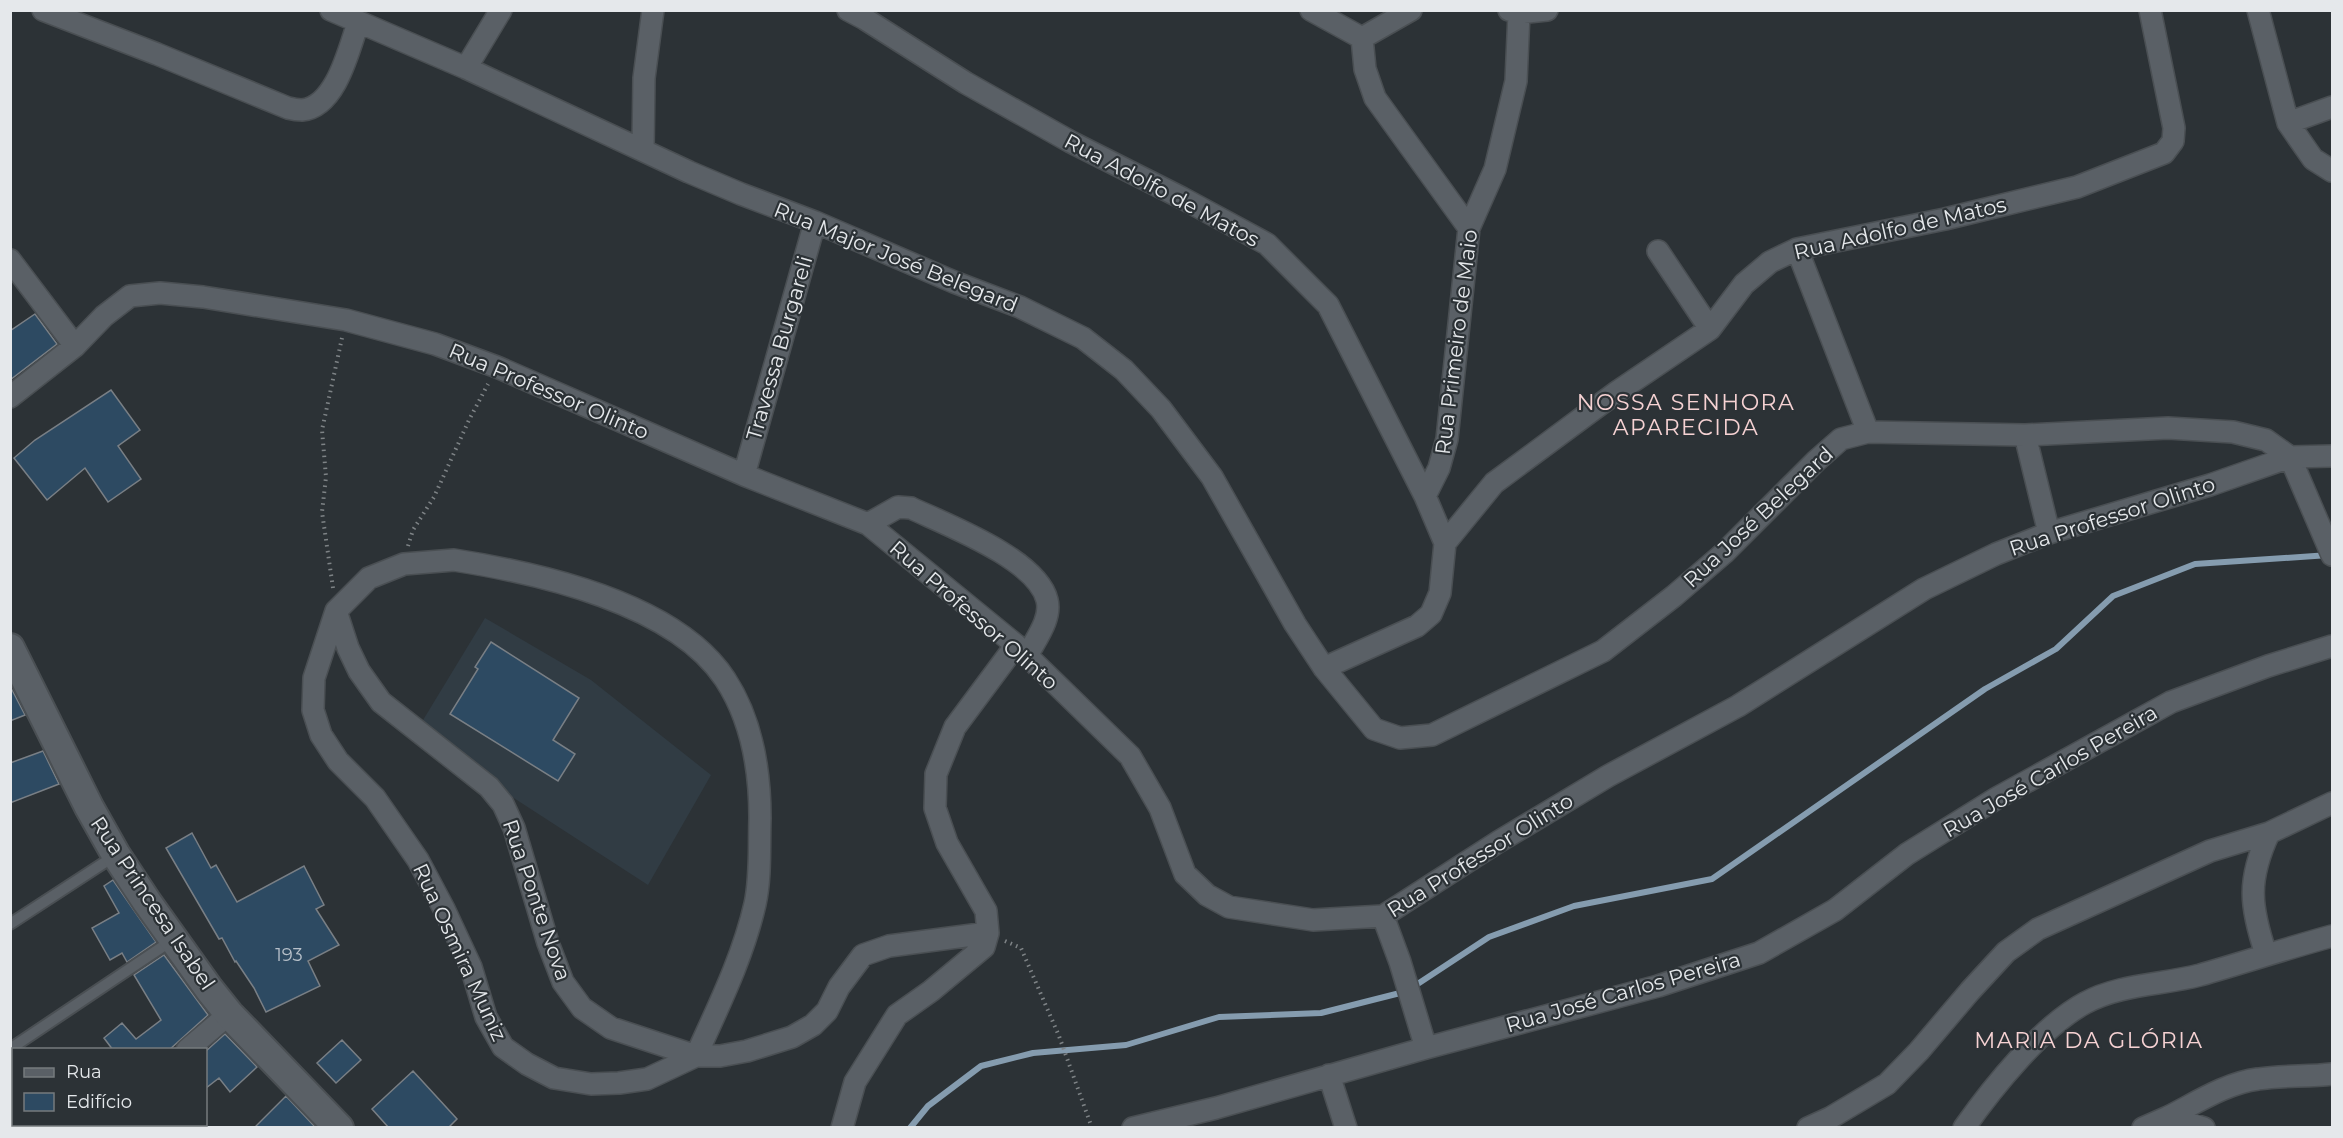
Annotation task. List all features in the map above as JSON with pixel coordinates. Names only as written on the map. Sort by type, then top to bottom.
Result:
[{"type":"main road","name":"Rua Princesa Isabel","points":[[14,663],[116,855],[174,939],[209,989],[230,1014],[339,1128]]},
{"type":"street","points":[[43,10],[288,108],[302,110],[315,106],[326,98],[340,74],[358,23]]},
{"type":"street","name":"Rua Major José Belegard","points":[[331,10],[466,68],[741,194],[1020,307],[1083,338],[1124,370],[1161,409],[1212,477],[1295,624],[1324,668]]},
{"type":"street","points":[[466,68],[501,10]]},
{"type":"street","points":[[643,150],[644,78],[653,10]]},
{"type":"street","points":[[1311,10],[1362,38]]},
{"type":"street","points":[[1362,38],[1411,10]]},
{"type":"street","points":[[1514,12],[1547,10]]},
{"type":"street","name":"Rua Adolfo de Matos","points":[[1445,543],[1494,483],[1617,392],[1710,329],[1744,285],[1770,262],[1797,249],[1945,219],[2077,187],[2164,153],[2173,141],[2174,128],[2150,10]]},
{"type":"street","points":[[2258,10],[2288,123],[2313,159],[2332,171]]},
{"type":"street","name":"Rua Primeiro de Maio","points":[[1425,496],[1439,468],[1447,439],[1469,228],[1495,170],[1516,81],[1514,12]]},
{"type":"street","name":"Rua Adolfo de Matos","points":[[861,13],[966,82],[1071,142],[1267,244],[1328,305],[1425,496],[1445,543],[1440,593],[1431,614],[1417,626],[1324,668]]},
{"type":"street","points":[[1362,38],[1365,69],[1375,98],[1469,228]]},
{"type":"street","points":[[2288,123],[2332,107]]},
{"type":"street","name":"Travessa Burgareli","points":[[744,475],[814,222]]},
{"type":"street","points":[[1797,249],[1868,432]]},
{"type":"street","points":[[1658,251],[1710,329]]},
{"type":"street","points":[[10,260],[75,346]]},
{"type":"street","name":"Rua Professor Olinto","points":[[10,397],[75,346],[104,316],[130,296],[160,293],[203,297],[346,320],[435,344],[497,367],[744,475],[868,524],[1021,651],[1130,756],[1160,808],[1185,874],[1207,895],[1229,907],[1313,920],[1383,916],[1498,842],[1608,776],[1738,706],[1924,589],[1996,554],[2049,533],[2199,488],[2290,457],[2332,456]]},
{"type":"street","name":"Rua José Belegard","points":[[1324,668],[1374,729],[1400,738],[1432,735],[1602,651],[1674,596],[1724,553],[1841,439],[1868,432],[2025,435],[2168,428],[2233,432],[2266,440],[2290,457]]},
{"type":"street","points":[[2025,435],[2049,533]]},
{"type":"street","points":[[2290,457],[2330,550]]},
{"type":"street","points":[[842,1128],[855,1082],[897,1015],[967,963],[984,947],[988,933],[986,911],[947,843],[935,808],[936,774],[955,727],[1021,651],[1047,616],[1047,600],[1031,573],[994,548],[911,508],[898,507],[868,524]]},
{"type":"street","name":"Rua Osmira Muniz","points":[[454,561],[502,568],[573,585],[617,601],[672,629],[700,651],[725,678],[739,704],[749,732],[760,783],[755,902],[742,948],[696,1056],[647,1079],[591,1084],[555,1078],[527,1064],[504,1047],[486,1017],[471,967],[449,918],[418,860],[375,798],[338,761],[321,735],[313,710],[314,678],[336,611],[369,578],[404,564],[454,561]]},
{"type":"street","name":"Rua Ponte Nova","points":[[336,611],[348,648],[381,702],[489,787],[503,804],[514,828],[548,943],[563,982],[582,1008],[611,1028],[696,1056],[747,1051],[792,1037],[813,1025],[827,1011],[839,987],[863,955],[889,946],[988,933]]},
{"type":"street","name":"Rua José Carlos Pereira","points":[[1133,1128],[1216,1108],[1426,1048],[1658,986],[1759,952],[1835,910],[1908,854],[1997,798],[2171,702],[2268,666],[2332,646]]},
{"type":"street","points":[[1808,1128],[1830,1118],[1887,1084],[2006,952],[2038,929],[2210,850],[2269,833],[2332,803]]},
{"type":"street","points":[[2266,954],[2256,923],[2252,891],[2258,856],[2269,833]]},
{"type":"street","points":[[1383,916],[1400,962],[1426,1048]]},
{"type":"street","points":[[1964,1128],[1997,1083],[2047,1032],[2083,1004],[2108,993],[2199,975],[2332,936]]},
{"type":"street","points":[[189,1048],[230,1014]]},
{"type":"street","points":[[2143,1128],[2229,1087],[2258,1078],[2332,1074]]},
{"type":"street","points":[[1329,1075],[1346,1128]]},
{"type":"street","points":[[2168,1117],[2204,1128]]},
{"type":"lane","points":[[10,924],[116,855]]},
{"type":"lane","points":[[10,1049],[174,939]]},
{"type":"path","points":[[336,611],[322,512],[326,477],[322,429],[346,320]]},
{"type":"path","points":[[404,564],[413,530],[434,497],[469,420],[497,367]]},
{"type":"path","points":[[988,933],[1021,948],[1070,1063],[1092,1128]]},
{"type":"shaded area","points":[[485,618],[591,680],[711,775],[648,885],[489,782],[417,730]]},
{"type":"building","points":[[35,314],[57,344],[10,380],[10,331]]},
{"type":"building","points":[[111,390],[140,430],[118,446],[141,479],[108,502],[85,468],[47,500],[14,458],[35,440]]},
{"type":"building","points":[[491,642],[579,698],[553,740],[575,754],[558,781],[450,714],[478,669],[475,667]]},
{"type":"building","points":[[10,686],[25,715],[10,721]]},
{"type":"building","points":[[43,751],[59,784],[10,803],[10,763]]},
{"type":"building","points":[[192,833],[211,868],[216,865],[237,902],[304,866],[324,905],[316,909],[339,945],[308,961],[320,986],[266,1012],[254,988],[235,962],[222,938],[219,939],[166,848]]},
{"type":"building","points":[[113,880],[156,942],[127,962],[122,953],[110,960],[92,928],[119,913],[104,886]]},
{"type":"building","points":[[164,955],[208,1015],[171,1048],[112,1048],[104,1038],[122,1023],[136,1039],[161,1020],[134,975]]},
{"type":"building","points":[[225,1034],[257,1067],[230,1092],[219,1078],[207,1087],[207,1050]]},
{"type":"building","points":[[342,1040],[361,1060],[336,1083],[317,1063]]},
{"type":"building","points":[[413,1071],[457,1119],[448,1128],[389,1128],[372,1109]]},
{"type":"building","points":[[286,1096],[316,1128],[254,1128]]},
{"type":"waterway","points":[[1413,987],[1489,937],[1574,906],[1712,879],[1985,689],[2056,649],[2113,596],[2195,564],[2329,555]]},
{"type":"waterway","points":[[910,1128],[928,1106],[981,1066],[1033,1053],[1126,1045],[1219,1017],[1321,1013],[1404,992]]},
{"type":"district","name":"NOSSA SENHORA APARECIDA","points":[[1686,414]]},
{"type":"district","name":"MARIA DA GLÓRIA","points":[[2089,1040]]}]
